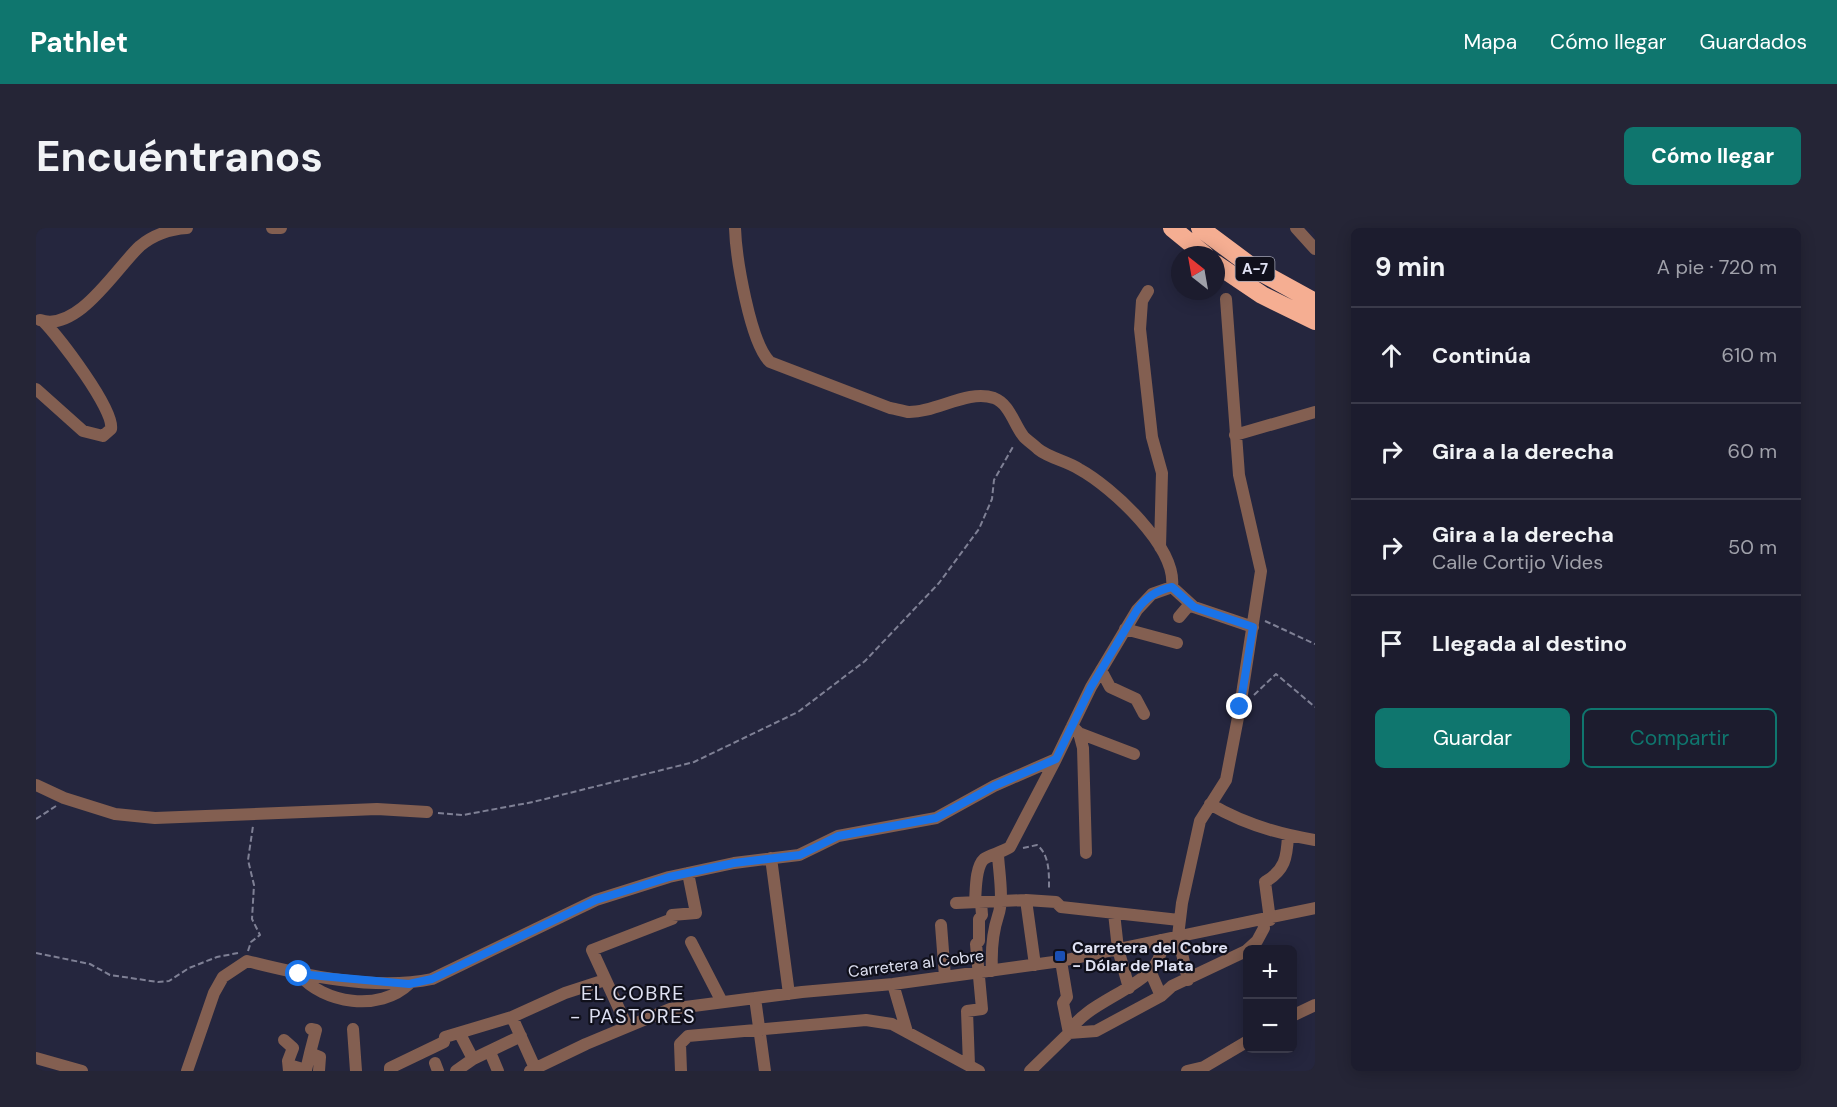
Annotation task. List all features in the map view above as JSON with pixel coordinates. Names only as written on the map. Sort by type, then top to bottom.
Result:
[{"type":"highway","points":[[1172,228],[1193,246]]},
{"type":"highway","name":"A-7","points":[[1200,228],[1255,269],[1315,302]]},
{"type":"highway","name":"A-7","points":[[1225,270],[1262,295],[1315,321]]},
{"type":"street","points":[[40,320],[63,318],[90,303],[141,245],[158,235],[187,228]]},
{"type":"street","points":[[272,228],[281,228]]},
{"type":"street","points":[[735,228],[735,253],[758,346],[770,362],[891,408],[909,412],[977,397],[995,398],[1003,403],[1023,436],[1041,452],[1080,469],[1105,485],[1160,548],[1169,565],[1172,587],[1190,604],[1254,622]]},
{"type":"street","points":[[1296,228],[1315,249]]},
{"type":"street","points":[[1149,291],[1142,301],[1140,329],[1152,437],[1162,473],[1160,548]]},
{"type":"street","points":[[1188,980],[1178,936],[1179,920],[1200,821],[1226,780],[1261,571],[1239,474],[1226,299]]},
{"type":"street","points":[[36,389],[83,431],[102,436],[111,429],[108,412],[98,396],[58,336],[40,320]]},
{"type":"street","points":[[1235,435],[1315,412]]},
{"type":"street","points":[[974,1068],[967,1011],[982,1009],[976,944],[979,941],[979,919],[982,915],[978,902],[980,864],[985,858],[998,855],[1010,847],[1056,759],[1075,729],[1101,670],[1144,600],[1162,589],[1172,587]]},
{"type":"street","points":[[1179,617],[1190,604]]},
{"type":"street","points":[[1125,629],[1177,643]]},
{"type":"street","points":[[1101,670],[1110,687],[1137,699],[1144,714]]},
{"type":"street","points":[[1075,729],[1134,754]]},
{"type":"street","points":[[1075,729],[1083,748],[1086,853]]},
{"type":"street","points":[[187,1071],[214,993],[223,977],[247,961],[299,974],[409,984],[432,979],[596,900],[688,873],[814,850],[838,836],[936,818],[961,803],[1056,759]]},
{"type":"street","points":[[1018,776],[1029,777],[1038,784],[1040,790]]},
{"type":"street","points":[[36,785],[64,798],[115,814],[155,818],[376,809],[427,812]]},
{"type":"street","points":[[1210,804],[1231,817],[1288,835],[1315,840]]},
{"type":"street","points":[[1069,1034],[1096,1031],[1161,996],[1172,986],[1252,946],[1267,920],[1265,882],[1276,875],[1287,861],[1288,835]]},
{"type":"street","points":[[992,970],[992,932],[995,928],[999,901],[998,855]]},
{"type":"street","points":[[771,858],[789,994]]},
{"type":"street","points":[[627,1026],[592,950],[650,929],[672,919],[672,915],[696,913],[688,873]]},
{"type":"street","points":[[956,903],[1026,900],[1056,902],[1061,907],[1179,920]]},
{"type":"street","points":[[1026,900],[1035,965]]},
{"type":"street","name":"Carretera al Cobre","points":[[532,1070],[627,1026],[670,1009],[893,984],[1035,965],[1267,920],[1315,908]]},
{"type":"street","points":[[1114,913],[1118,949],[1129,988]]},
{"type":"street","points":[[941,926],[945,977]]},
{"type":"street","points":[[1030,1071],[1069,1034],[1074,1023],[1096,1005],[1129,988],[1150,973],[1162,947],[1161,940]]},
{"type":"street","points":[[691,942],[722,1002]]},
{"type":"street","points":[[1060,961],[1067,997],[1063,1002],[1069,1034]]},
{"type":"street","points":[[1150,973],[1161,996]]},
{"type":"street","points":[[299,974],[309,986],[327,995],[348,1000],[387,998],[399,993],[409,984]]},
{"type":"street","points":[[390,1071],[390,1068],[444,1042],[445,1038],[512,1017],[565,993],[605,980]]},
{"type":"street","points":[[893,984],[907,1032]]},
{"type":"street","points":[[755,998],[765,1071]]},
{"type":"street","points":[[1297,1014],[1315,1005]]},
{"type":"street","points":[[512,1017],[532,1070]]},
{"type":"street","points":[[681,1071],[680,1044],[683,1038],[866,1020],[892,1024],[974,1068]]},
{"type":"street","points":[[284,1040],[293,1048],[289,1068],[306,1071],[316,1030],[311,1029]]},
{"type":"street","points":[[353,1029],[356,1071]]},
{"type":"street","points":[[460,1034],[473,1059]]},
{"type":"street","points":[[456,1071],[473,1059],[520,1036]]},
{"type":"street","points":[[1187,1071],[1214,1063],[1243,1044]]},
{"type":"street","points":[[490,1052],[498,1071]]},
{"type":"street","points":[[310,1053],[320,1057],[319,1071]]},
{"type":"street","points":[[36,1058],[82,1071]]},
{"type":"path","points":[[427,812],[463,815],[623,782],[694,762],[798,712],[865,661],[939,582],[979,530],[992,499],[994,480],[1002,463],[1023,436]]},
{"type":"path","points":[[1254,622],[1315,644]]},
{"type":"path","points":[[1240,707],[1276,674],[1315,707]]},
{"type":"path","points":[[36,819],[54,808],[64,798]]},
{"type":"path","points":[[36,953],[90,964],[110,975],[158,982],[169,981],[189,968],[217,957],[247,952],[251,942],[260,935],[252,919],[254,885],[248,860],[252,828],[261,813]]},
{"type":"path","points":[[1020,849],[1037,845],[1042,849],[1050,871],[1049,902]]},
{"type":"place","name":"Carretera del Cobre - Dólar de Plata","points":[[1060,956]]},
{"type":"district","name":"EL COBRE - PASTORES","points":[[633,1004]]},
{"type":"route","points":[[299,974],[409,984],[432,979],[596,900],[669,877],[734,863],[800,855],[838,836],[909,825],[936,818],[994,786],[1056,759],[1091,687],[1137,610],[1144,600],[1162,589],[1172,587],[1194,607],[1253,627],[1240,707]]}]
